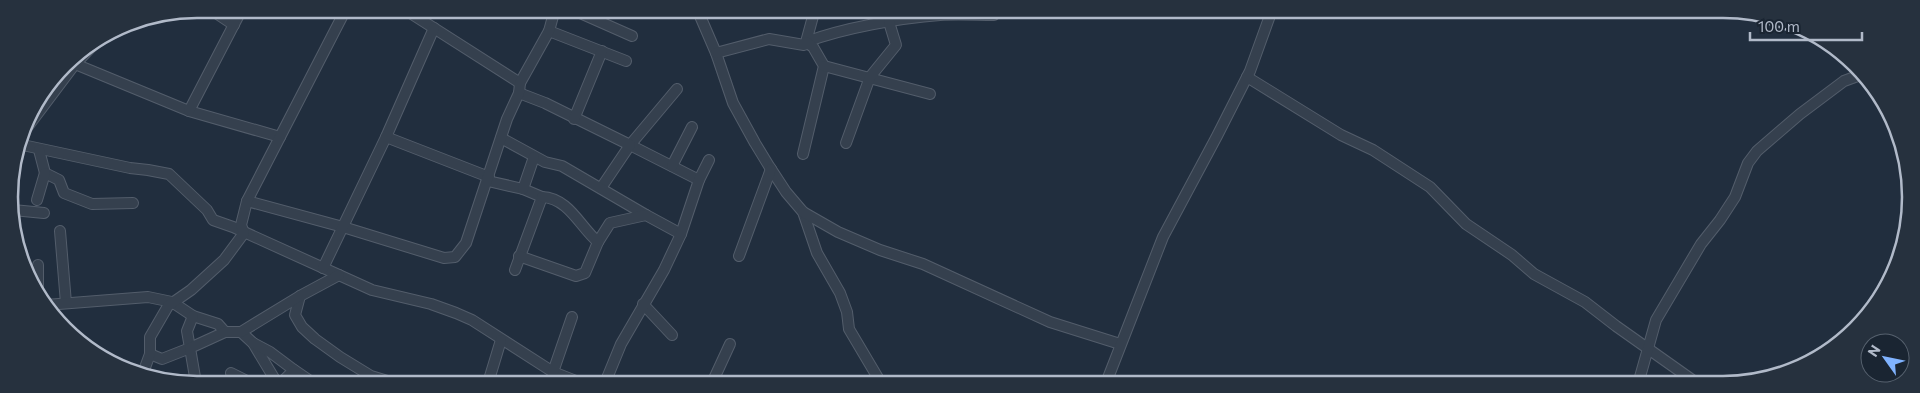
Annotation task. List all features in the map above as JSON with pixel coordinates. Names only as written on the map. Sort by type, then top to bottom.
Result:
[{"type":"street","points":[[224,18],[234,25]]},
{"type":"street","points":[[189,111],[238,18]]},
{"type":"street","points":[[244,233],[241,225],[247,201],[341,18]]},
{"type":"street","points":[[418,18],[545,103],[699,180]]},
{"type":"street","points":[[247,201],[343,227],[444,258],[455,257],[466,243],[507,119],[520,88],[549,31],[553,18]]},
{"type":"street","points":[[591,18],[632,36]]},
{"type":"street","points":[[703,18],[733,103],[754,143],[786,192],[803,212],[838,232],[880,250],[923,264],[1050,322],[1120,344]]},
{"type":"street","points":[[806,42],[813,18]]},
{"type":"street","points":[[716,53],[769,39],[804,45],[806,42],[823,36],[918,18]]},
{"type":"street","points":[[1109,376],[1163,237],[1247,77],[1269,18]]},
{"type":"street","points":[[846,143],[869,78],[896,45],[889,22]]},
{"type":"street","points":[[323,268],[386,137],[434,28]]},
{"type":"street","points":[[549,31],[626,61]]},
{"type":"street","points":[[803,154],[824,66],[813,47],[806,42]]},
{"type":"street","points":[[574,118],[602,52]]},
{"type":"street","points":[[76,64],[189,111],[280,137]]},
{"type":"street","points":[[824,66],[930,94]]},
{"type":"street","points":[[38,113],[72,68]]},
{"type":"street","points":[[1640,376],[1656,320],[1701,244],[1720,220],[1735,196],[1748,163],[1757,151],[1800,114],[1844,81],[1856,76]]},
{"type":"street","points":[[1247,77],[1341,135],[1373,150],[1430,187],[1466,224],[1512,255],[1534,274],[1585,302],[1687,376]]},
{"type":"street","points":[[601,188],[630,145],[677,89]]},
{"type":"street","points":[[672,166],[692,127]]},
{"type":"street","points":[[386,137],[488,179],[523,189],[542,197],[553,197],[575,214],[588,233],[598,242]]},
{"type":"street","points":[[501,138],[534,157],[562,166],[681,234]]},
{"type":"street","points":[[25,146],[130,168],[170,174],[207,210],[213,220],[233,227],[372,290],[431,304],[472,320],[553,372],[563,376]]},
{"type":"street","points":[[37,200],[45,173],[39,150]]},
{"type":"street","points":[[523,189],[534,157]]},
{"type":"street","points":[[608,376],[621,344],[664,270],[681,234],[699,180],[709,160]]},
{"type":"street","points":[[739,256],[771,169]]},
{"type":"street","points":[[45,173],[59,180],[64,193],[92,204],[133,204]]},
{"type":"street","points":[[515,270],[542,197]]},
{"type":"street","points":[[18,211],[44,213]]},
{"type":"street","points":[[803,212],[816,253],[840,294],[847,312],[849,329],[877,376]]},
{"type":"street","points":[[519,256],[576,276],[584,273],[598,242],[610,223],[646,214]]},
{"type":"street","points":[[60,231],[66,303]]},
{"type":"street","points":[[146,368],[150,354],[150,337],[168,306],[191,290],[224,260],[244,233]]},
{"type":"street","points":[[38,265],[38,280]]},
{"type":"street","points":[[150,354],[162,359],[225,332],[242,332],[300,296],[339,275]]},
{"type":"street","points":[[54,304],[148,296],[172,302],[194,316],[218,324],[225,332]]},
{"type":"street","points":[[300,296],[295,315],[302,327],[315,339],[371,376]]},
{"type":"street","points":[[643,304],[672,335]]},
{"type":"street","points":[[194,316],[187,331],[195,376]]},
{"type":"street","points":[[553,372],[572,317]]},
{"type":"street","points":[[242,332],[253,343],[273,376]]},
{"type":"street","points":[[490,376],[501,340]]},
{"type":"street","points":[[253,343],[270,352],[303,376]]},
{"type":"street","points":[[715,376],[730,344]]},
{"type":"street","points":[[288,376],[294,370]]},
{"type":"street","points":[[231,373],[237,376]]}]
